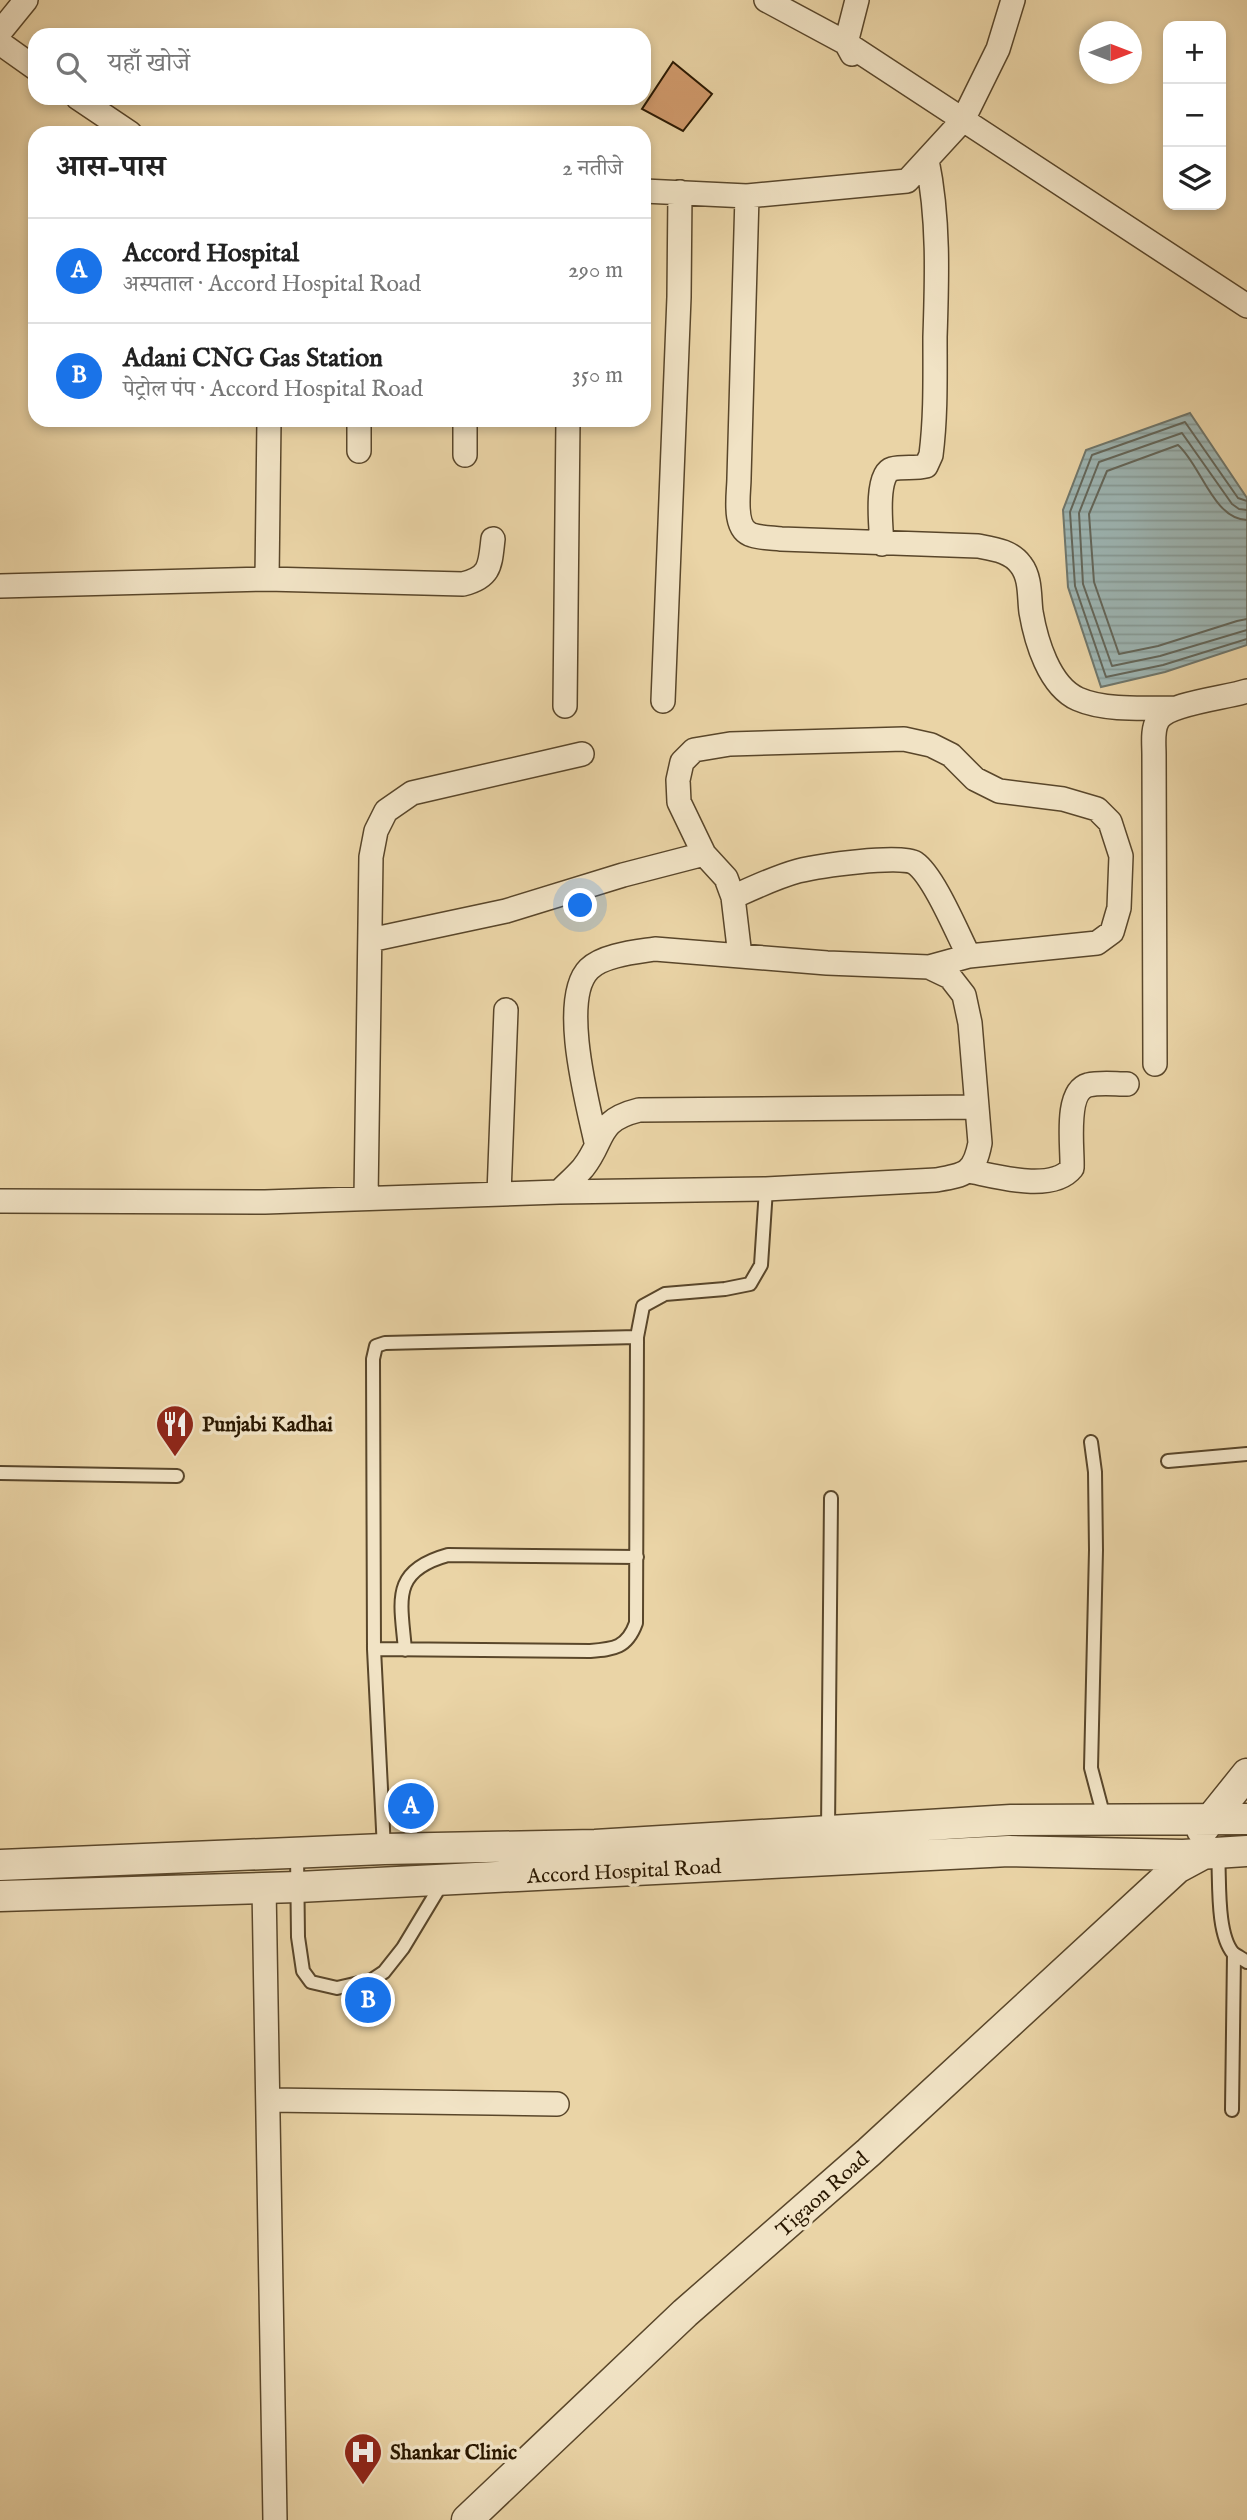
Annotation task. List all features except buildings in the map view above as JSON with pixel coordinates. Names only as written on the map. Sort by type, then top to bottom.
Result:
[{"type":"street","points":[[0,32],[26,0]]},
{"type":"street","points":[[766,0],[842,41],[851,54],[963,120],[1247,306]]},
{"type":"street","points":[[842,41],[856,0]]},
{"type":"street","points":[[651,191],[747,196],[907,181],[963,120],[998,49],[1013,0]]},
{"type":"street","points":[[0,43],[28,63]]},
{"type":"street","points":[[88,105],[120,126]]},
{"type":"street","points":[[881,544],[881,485],[884,474],[890,469],[926,466],[931,455],[936,224],[934,192],[927,160]]},
{"type":"street","points":[[663,701],[679,297],[680,192]]},
{"type":"street","points":[[747,196],[738,478],[740,522],[744,531],[781,540],[978,546],[1000,550],[1023,567],[1035,635],[1052,674],[1065,692],[1095,704],[1128,708],[1175,708],[1247,691]]},
{"type":"street","points":[[267,579],[269,427]]},
{"type":"street","points":[[359,427],[359,451]]},
{"type":"street","points":[[465,427],[465,455]]},
{"type":"street","points":[[565,706],[568,427]]},
{"type":"street","points":[[0,586],[267,579],[463,584],[475,581],[486,573],[493,539]]},
{"type":"street","points":[[1155,1064],[1155,731],[1157,721],[1175,708]]},
{"type":"street","points":[[596,1142],[580,1067],[576,1026],[578,989],[589,969],[610,958],[655,949],[740,956],[827,963],[929,967],[969,956],[1097,943],[1112,932],[1119,908],[1121,856],[1110,822],[1097,809],[1063,799],[999,791],[975,779],[951,755],[931,745],[904,739],[730,744],[694,750],[682,762],[678,780],[680,802],[704,854],[726,878],[733,897],[740,956]]},
{"type":"street","points":[[366,1198],[371,857],[376,831],[386,811],[412,793],[582,754]]},
{"type":"street","points":[[370,940],[506,911],[623,875],[704,854]]},
{"type":"street","points":[[733,897],[800,870],[904,859],[914,862],[930,881],[969,956]]},
{"type":"street","points":[[0,1201],[265,1202],[559,1192],[766,1189],[956,1177],[969,1171],[977,1160],[980,1143],[970,1023],[964,995],[950,977],[929,967]]},
{"type":"street","points":[[499,1194],[506,1010]]},
{"type":"street","points":[[969,1171],[1040,1181],[1053,1180],[1064,1175],[1072,1168],[1072,1115],[1076,1094],[1089,1084],[1127,1084]]},
{"type":"street","points":[[559,1192],[583,1169],[607,1126],[621,1114],[639,1110],[977,1107]]},
{"type":"street","points":[[1206,1856],[1209,1820],[1247,1774]]},
{"type":"street","points":[[0,1865],[384,1849],[595,1844],[1011,1820],[1209,1820],[1244,1816]]},
{"type":"street","points":[[1206,1856],[1244,1816]]},
{"type":"street","name":"Accord Hospital Road","points":[[0,1896],[298,1887],[1009,1851],[1206,1856]]},
{"type":"street","name":"Tigaon Road","points":[[476,2517],[685,2313],[1206,1856]]},
{"type":"street","points":[[264,1887],[275,2520]]},
{"type":"street","points":[[269,2099],[557,2104]]},
{"type":"lane","points":[[374,1649],[611,1649],[624,1643],[636,1623],[637,1337],[643,1306],[665,1294],[725,1289],[750,1283],[761,1265],[766,1189]]},
{"type":"lane","points":[[384,1849],[374,1649],[373,1359],[376,1346],[385,1343],[637,1337]]},
{"type":"lane","points":[[1091,1441],[1095,1472],[1096,1550],[1091,1768],[1105,1821]]},
{"type":"lane","points":[[1168,1461],[1247,1454]]},
{"type":"lane","points":[[0,1473],[177,1476]]},
{"type":"lane","points":[[828,1831],[831,1498]]},
{"type":"lane","points":[[405,1650],[401,1598],[403,1589],[406,1580],[418,1567],[433,1559],[448,1555],[637,1557]]},
{"type":"lane","points":[[297,1854],[298,1937],[303,1971],[312,1983],[337,1988],[372,1980],[384,1972],[403,1948],[444,1880]]},
{"type":"lane","points":[[1206,1856],[1227,1942],[1234,1954],[1247,1962]]},
{"type":"lane","points":[[1232,2110],[1234,1954]]},
{"type":"water","points":[[1190,413],[1247,498],[1247,645],[1165,672],[1101,687],[1068,587],[1063,510],[1086,450]]},
{"type":"place","name":"Punjabi Kadhai","points":[[175,1458]]},
{"type":"place","name":"Accord Hospital","points":[[411,1806]]},
{"type":"place","name":"Adani CNG Gas Station","points":[[368,2000]]},
{"type":"place","name":"Shankar Clinic","points":[[363,2486]]}]
